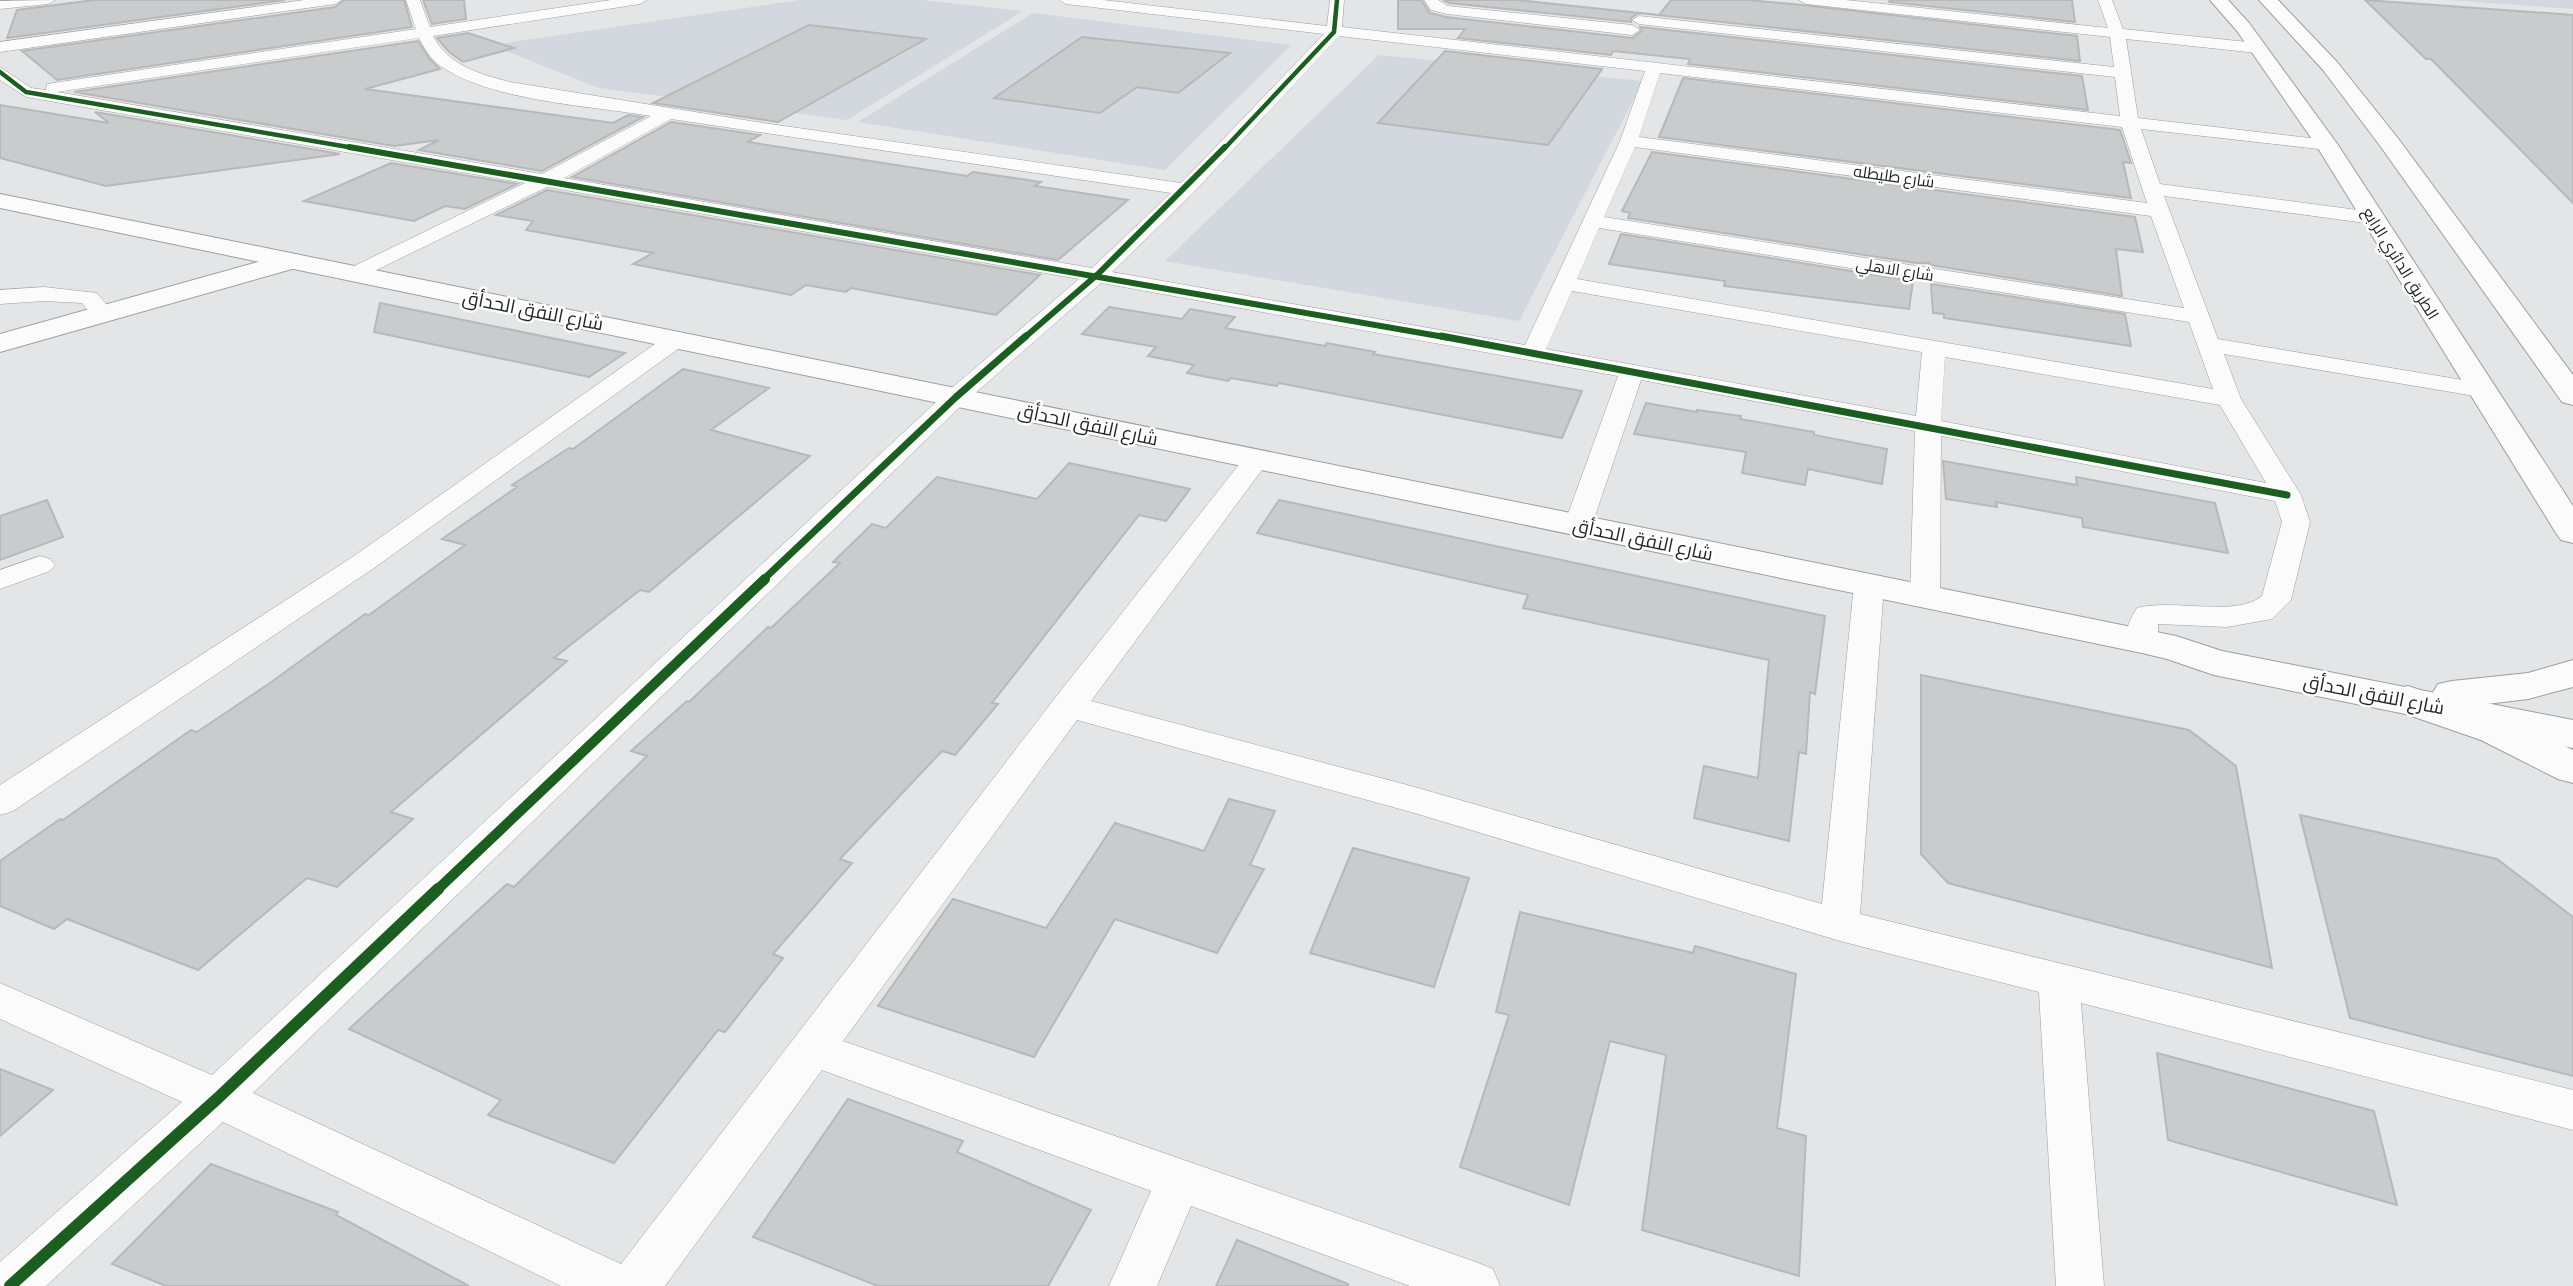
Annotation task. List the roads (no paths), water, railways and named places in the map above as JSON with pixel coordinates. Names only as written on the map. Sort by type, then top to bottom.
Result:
[{"type":"main road","name":"الطريق الدائري الرابع","points":[[2219,0],[2258,48],[2327,145],[2573,533]]},
{"type":"main road","points":[[2268,0],[2330,66],[2389,142],[2573,396]]},
{"type":"main road","name":"شارع النفق الحدأق","points":[[0,201],[2159,644],[2214,662],[2573,734]]},
{"type":"main road","points":[[0,343],[290,261]]},
{"type":"main road","name":"شارع النفق الحدأق","points":[[2159,644],[2209,648],[2573,718]]},
{"type":"main road","points":[[2452,694],[2508,691],[2550,682],[2573,673]]},
{"type":"main road","points":[[2408,700],[2496,730],[2573,768]]},
{"type":"street","points":[[2,5],[48,0]]},
{"type":"street","points":[[0,47],[335,0]]},
{"type":"street","points":[[413,0],[432,49],[447,64],[474,76],[514,87],[669,113],[1186,190]]},
{"type":"street","points":[[0,96],[583,4],[640,0]]},
{"type":"street","points":[[1066,0],[1334,32],[1626,41],[2124,73]]},
{"type":"street","points":[[10,1286],[218,1098],[956,397],[1098,274],[1186,190],[1334,32],[1337,0]]},
{"type":"street","points":[[1432,0],[1436,7],[1447,10],[1626,41],[1654,68],[2327,145]]},
{"type":"street","points":[[1626,41],[1650,0]]},
{"type":"street","points":[[1806,0],[2258,48]]},
{"type":"street","points":[[1984,0],[1984,17]]},
{"type":"street","points":[[2105,0],[2118,32],[2130,122],[2155,200],[2229,399],[2287,495],[2296,522],[2276,600],[2260,612],[2227,617],[2176,613],[2148,615],[2143,623],[2159,644]]},
{"type":"street","points":[[1533,352],[1629,141],[1654,68]]},
{"type":"street","points":[[0,72],[26,92],[1098,274],[1928,425],[2287,495]]},
{"type":"street","points":[[356,274],[544,181],[669,113]]},
{"type":"street","name":"شارع طليطله","points":[[1629,141],[2155,200],[2373,218]]},
{"type":"street","name":"شارع الاهلي","points":[[1592,221],[2198,317]]},
{"type":"street","points":[[1565,283],[2229,399]]},
{"type":"street","points":[[0,297],[65,293],[89,298],[103,314]]},
{"type":"street","points":[[0,802],[365,562],[677,339]]},
{"type":"street","points":[[2208,344],[2481,390]]},
{"type":"street","points":[[1925,597],[1928,425],[1934,347]]},
{"type":"street","points":[[1578,525],[1632,371]]},
{"type":"street","points":[[635,1286],[815,1049],[1067,706],[1256,459]]},
{"type":"street","points":[[0,580],[40,565]]},
{"type":"street","points":[[1840,925],[1869,585]]},
{"type":"street","points":[[1067,706],[1411,799],[1840,925],[2573,1110]]},
{"type":"street","points":[[2059,982],[2080,1286]]},
{"type":"street","points":[[0,1000],[218,1098],[614,1286]]},
{"type":"street","points":[[815,1049],[1476,1286]]},
{"type":"street","points":[[1133,1286],[1180,1178]]}]
